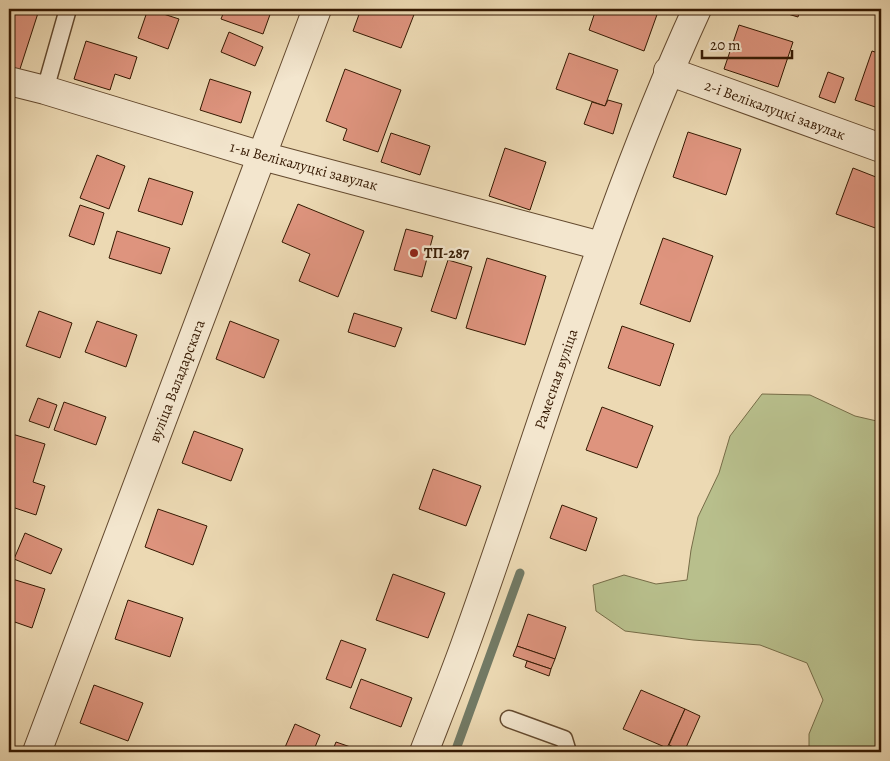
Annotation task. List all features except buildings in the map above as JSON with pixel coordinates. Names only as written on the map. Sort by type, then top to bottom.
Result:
[{"type":"street","name":"вуліца Валадарскага","points":[[37,752],[317,9]]},
{"type":"street","name":"Рамесная вуліца","points":[[424,752],[465,645],[601,246],[668,71],[697,9]]},
{"type":"street","name":"2-і Велікалуцкі завулак","points":[[668,71],[881,148]]},
{"type":"street","name":"1-ы Велікалуцкі завулак","points":[[9,81],[45,90],[262,156],[601,246]]},
{"type":"lane","points":[[45,90],[68,9]]},
{"type":"lane","points":[[509,719],[564,739],[568,752]]},
{"type":"green space","points":[[762,394],[810,395],[855,416],[881,422],[881,752],[809,752],[809,734],[823,700],[807,663],[760,645],[693,640],[625,631],[596,611],[593,585],[624,575],[656,584],[687,580],[698,517],[719,473],[730,436]]},
{"type":"waterway","points":[[455,752],[520,573]]},
{"type":"place","name":"ТП-287","points":[[414,253]]}]
